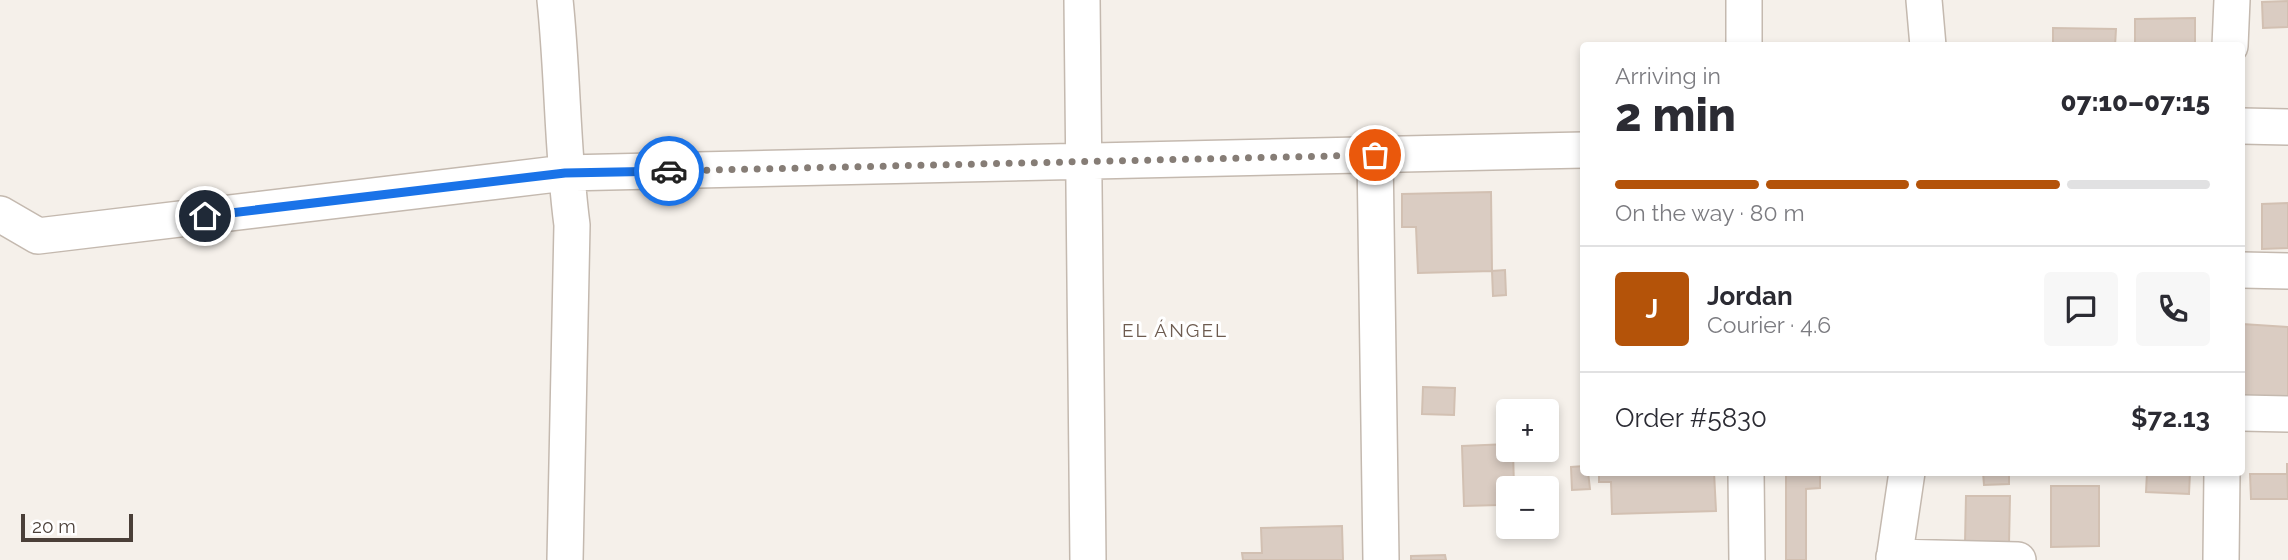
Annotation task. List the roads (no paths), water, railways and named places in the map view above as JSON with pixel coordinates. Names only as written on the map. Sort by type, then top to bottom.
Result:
[{"type":"street","points":[[555,0],[563,83],[565,173],[572,225],[565,560]]},
{"type":"street","points":[[1082,0],[1088,560]]},
{"type":"street","points":[[1744,0],[1744,42]]},
{"type":"street","points":[[1924,0],[1928,42]]},
{"type":"street","points":[[2231,42],[2232,0]]},
{"type":"street","points":[[2245,126],[2288,127]]},
{"type":"street","points":[[0,214],[38,236],[565,173],[1580,150]]},
{"type":"street","points":[[1375,155],[1381,560]]},
{"type":"street","points":[[2245,270],[2288,271]]},
{"type":"street","points":[[2245,413],[2288,414]]},
{"type":"street","points":[[1746,476],[1747,560]]},
{"type":"street","points":[[1906,476],[1894,559],[2018,560]]},
{"type":"street","points":[[2221,560],[2222,476]]},
{"type":"district","name":"EL ÁNGEL","points":[[1175,330]]}]
